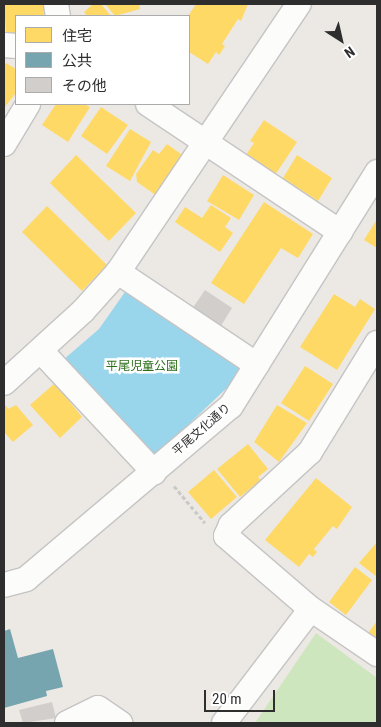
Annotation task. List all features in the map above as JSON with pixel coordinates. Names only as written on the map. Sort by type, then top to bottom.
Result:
[{"type":"street","points":[[4,383],[83,311],[118,272],[299,4]]},
{"type":"street","points":[[4,144],[27,105]]},
{"type":"street","points":[[150,105],[340,232]]},
{"type":"street","name":"平尾文化通り","points":[[4,585],[26,579],[231,406],[377,172]]},
{"type":"street","points":[[118,272],[257,365]]},
{"type":"street","points":[[377,342],[310,452],[231,525],[226,536],[311,609],[377,654]]},
{"type":"street","points":[[41,350],[156,470]]},
{"type":"street","points":[[224,723],[311,609]]},
{"type":"street","points":[[66,723],[98,708],[120,723]]},
{"type":"path","points":[[156,470],[208,526]]},
{"type":"green space","points":[[316,633],[377,678],[377,723],[255,723]]},
{"type":"water","name":"平尾児童公園","points":[[125,292],[242,368],[231,384],[154,457],[63,360],[99,329]]},
{"type":"building: 住宅","points":[[4,4],[43,4],[44,15],[15,15],[15,33],[6,33]]},
{"type":"building: 住宅","points":[[93,4],[101,4],[110,15],[86,15],[84,12]]},
{"type":"building: 住宅","points":[[105,4],[139,4],[140,9],[114,15]]},
{"type":"building: 住宅","points":[[196,4],[248,4],[241,21],[238,19],[222,44],[225,46],[219,55],[216,52],[208,64],[190,53],[189,15]]},
{"type":"building: 住宅","points":[[6,63],[15,68],[15,94],[4,108],[4,67]]},
{"type":"building: 住宅","points":[[55,105],[86,105],[90,107],[68,142],[42,125]]},
{"type":"building: 住宅","points":[[101,107],[128,125],[107,154],[81,136]]},
{"type":"building: 住宅","points":[[264,120],[297,142],[273,178],[244,158],[254,143],[250,141]]},
{"type":"building: 住宅","points":[[130,129],[151,142],[130,181],[106,166]]},
{"type":"building: 住宅","points":[[167,144],[185,157],[157,196],[137,182],[136,174],[153,150],[159,154]]},
{"type":"building: 住宅","points":[[76,155],[136,213],[109,241],[50,183]]},
{"type":"building: 住宅","points":[[297,155],[332,178],[318,201],[283,178]]},
{"type":"building: 住宅","points":[[223,175],[254,195],[239,220],[207,201]]},
{"type":"building: 住宅","points":[[264,202],[313,234],[298,258],[281,248],[244,304],[211,283]]},
{"type":"building: 住宅","points":[[211,205],[231,218],[225,227],[233,233],[220,252],[175,222],[185,207],[202,218]]},
{"type":"building: 住宅","points":[[47,206],[107,265],[82,291],[22,232]]},
{"type":"building: 住宅","points":[[377,219],[377,248],[364,240]]},
{"type":"building: 住宅","points":[[334,294],[355,307],[360,299],[375,309],[337,370],[300,347]]},
{"type":"building: 住宅","points":[[305,366],[333,384],[309,421],[281,403]]},
{"type":"building: 住宅","points":[[55,383],[82,417],[60,438],[30,405]]},
{"type":"building: 住宅","points":[[4,403],[8,409],[16,405],[33,425],[13,442],[4,432]]},
{"type":"building: 住宅","points":[[277,405],[307,423],[279,462],[254,442]]},
{"type":"building: 住宅","points":[[248,444],[268,469],[258,477],[261,480],[240,497],[217,469]]},
{"type":"building: 住宅","points":[[214,470],[237,497],[211,519],[188,492]]},
{"type":"building: 住宅","points":[[316,478],[352,507],[337,529],[333,526],[314,549],[317,552],[313,557],[309,554],[299,567],[265,540]]},
{"type":"building: 住宅","points":[[377,542],[377,577],[359,563]]},
{"type":"building: 住宅","points":[[355,567],[372,580],[346,615],[329,602]]},
{"type":"building: 住宅","points":[[377,621],[377,640],[368,633]]},
{"type":"building: 公共","points":[[10,629],[18,658],[53,649],[63,687],[46,691],[47,696],[4,708],[4,631]]},
{"type":"building: その他","points":[[205,290],[232,308],[219,329],[188,315]]},
{"type":"building: その他","points":[[52,702],[56,718],[23,723],[19,710]]}]
